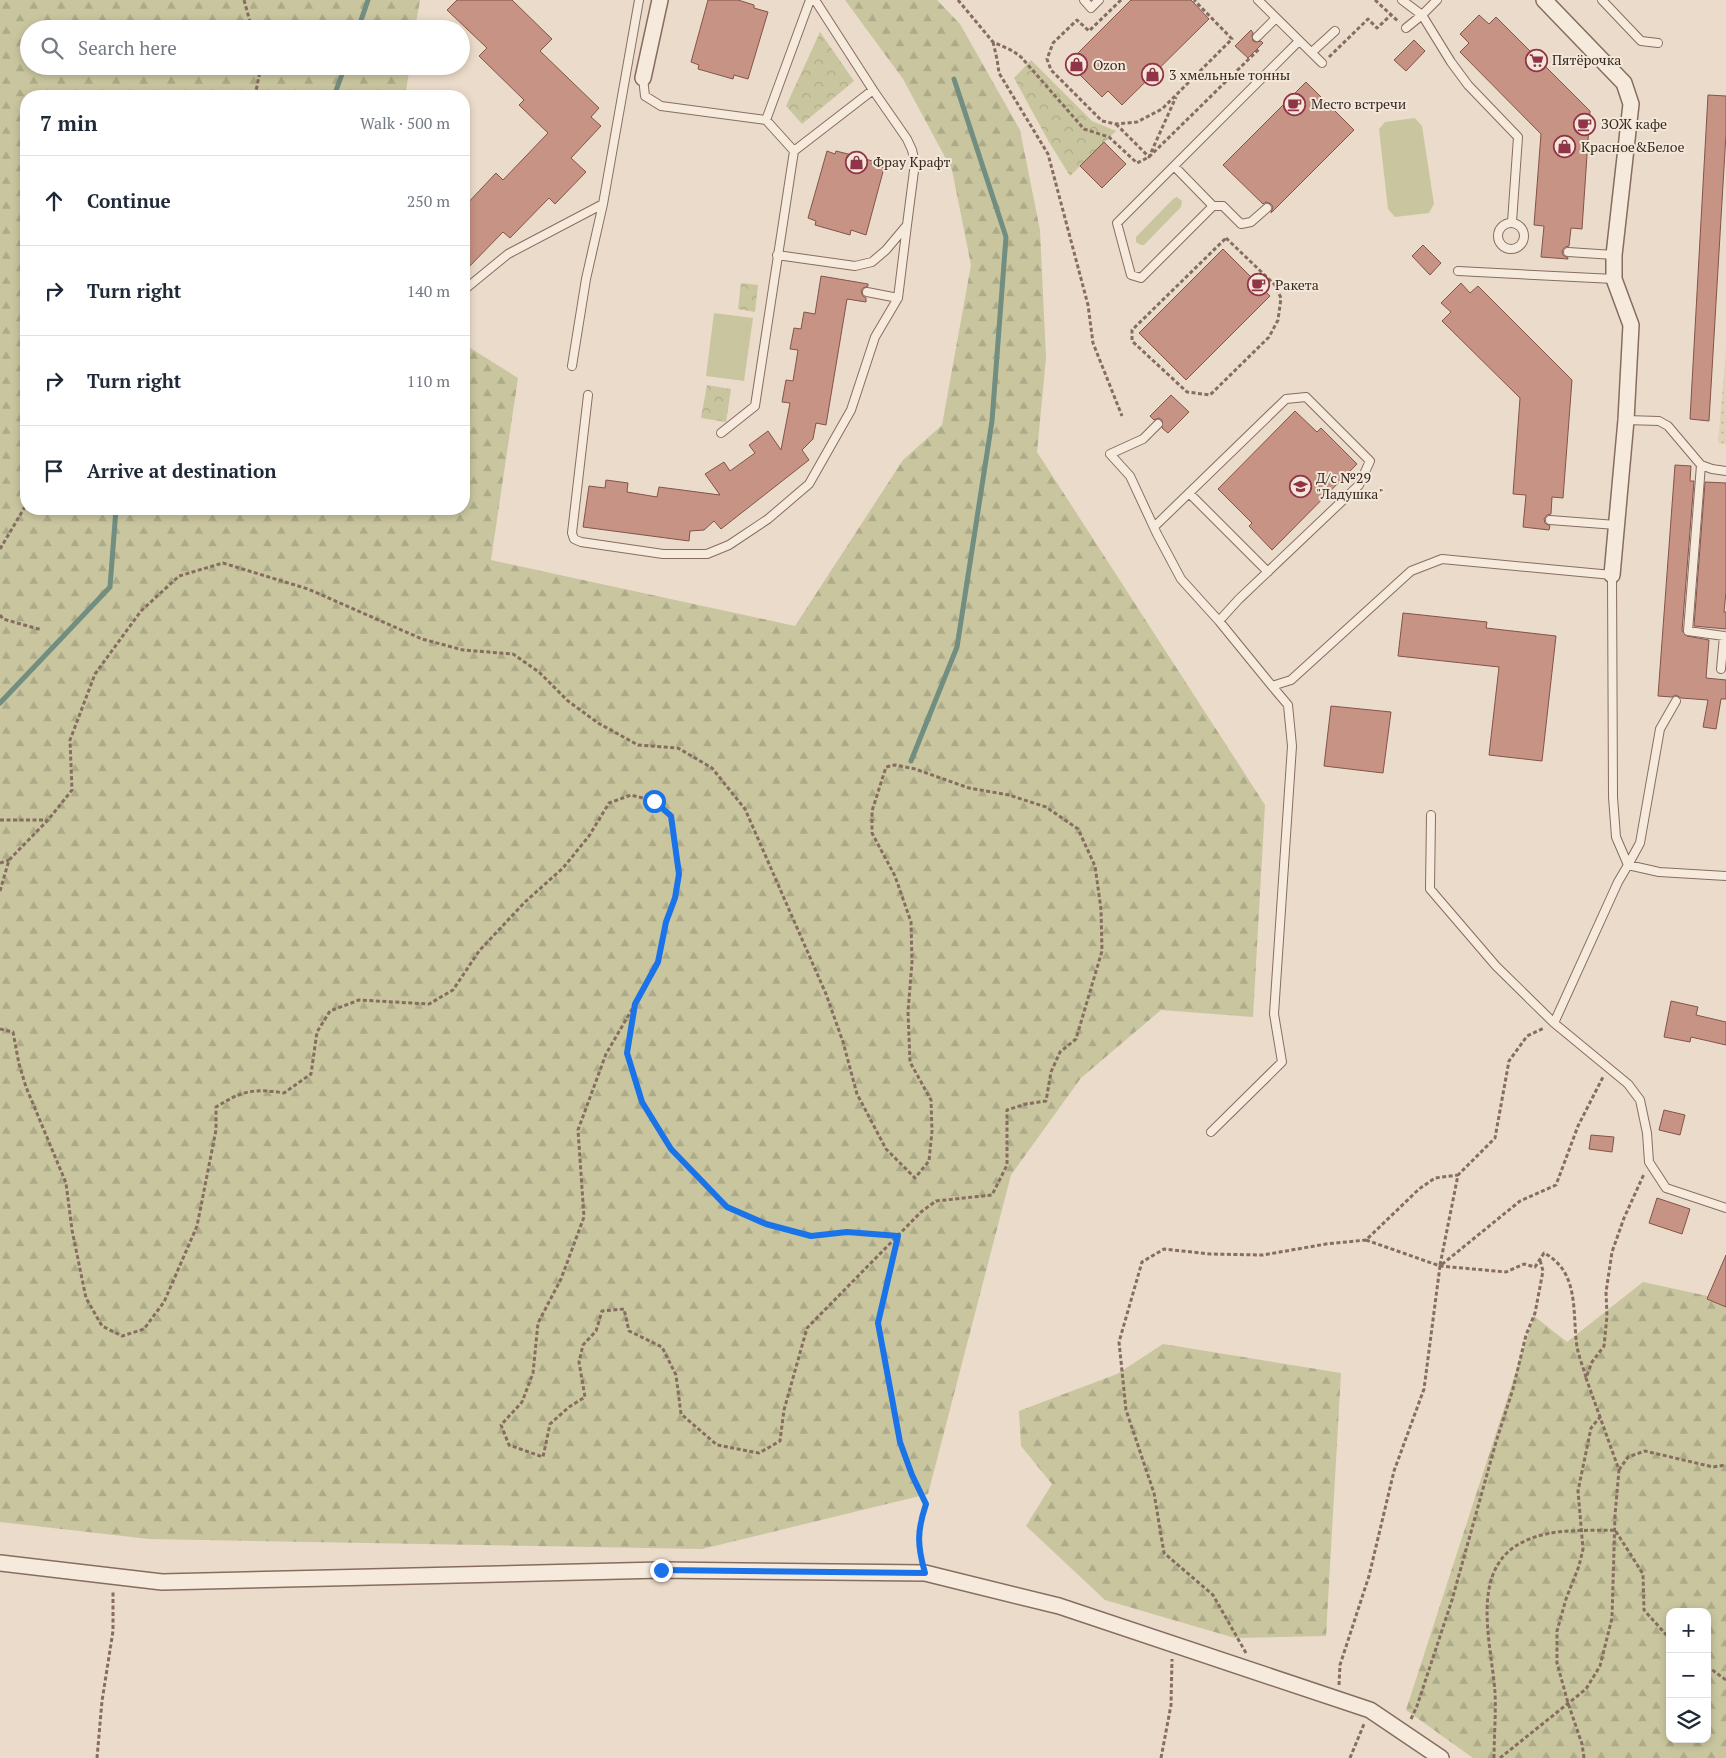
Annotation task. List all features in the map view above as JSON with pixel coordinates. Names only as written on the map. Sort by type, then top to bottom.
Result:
[{"type":"street","points":[[643,78],[660,0]]},
{"type":"street","points":[[1544,0],[1624,83],[1631,104],[1614,255],[1614,279],[1631,325],[1626,420],[1612,575]]},
{"type":"street","points":[[0,1563],[162,1582],[661,1570],[925,1573],[1058,1606],[1370,1710],[1441,1758]]},
{"type":"lane","points":[[572,366],[586,279],[603,204],[639,0]]},
{"type":"lane","points":[[766,120],[810,0]]},
{"type":"lane","points":[[588,395],[572,533],[574,539],[581,542],[664,554],[707,554],[729,545],[761,524],[809,484],[851,410],[875,337],[898,298],[915,163],[907,139],[815,0]]},
{"type":"lane","points":[[1084,0],[1091,8]]},
{"type":"lane","points":[[1085,14],[1099,0]]},
{"type":"lane","points":[[1258,0],[1322,63]]},
{"type":"lane","points":[[1402,0],[1422,15],[1451,62],[1468,85],[1518,137],[1512,222]]},
{"type":"lane","points":[[1406,28],[1437,0]]},
{"type":"lane","points":[[1602,0],[1641,40],[1658,43]]},
{"type":"lane","points":[[1258,36],[1276,18]]},
{"type":"lane","points":[[1312,52],[1335,31]]},
{"type":"lane","points":[[1267,208],[1251,222],[1241,224],[1223,206],[1213,206],[1141,278],[1130,275],[1117,222],[1299,41]]},
{"type":"lane","points":[[643,78],[645,96],[660,106],[766,120],[794,152]]},
{"type":"lane","points":[[721,433],[755,406],[794,152],[873,90]]},
{"type":"lane","points":[[1174,166],[1213,206]]},
{"type":"lane","points":[[470,285],[508,254],[603,204]]},
{"type":"lane","points":[[777,255],[855,266],[872,262],[886,250],[907,225]]},
{"type":"lane","points":[[1568,252],[1614,255]]},
{"type":"lane","points":[[1458,271],[1614,279]]},
{"type":"lane","points":[[867,292],[898,298]]},
{"type":"lane","points":[[1154,527],[1286,399],[1306,398],[1370,461],[1359,485],[1239,599],[1219,621]]},
{"type":"lane","points":[[1626,420],[1659,421],[1668,426],[1701,465],[1712,470],[1726,471]]},
{"type":"lane","points":[[1158,424],[1143,440],[1110,454],[1130,476],[1181,579],[1219,621],[1288,704],[1292,746],[1274,1014],[1282,1062],[1211,1132]]},
{"type":"lane","points":[[1701,465],[1688,631],[1724,636],[1721,669]]},
{"type":"lane","points":[[1190,494],[1268,572]]},
{"type":"lane","points":[[1550,520],[1616,525]]},
{"type":"lane","points":[[1272,686],[1291,680],[1412,571],[1442,559],[1612,575],[1616,836],[1628,865]]},
{"type":"lane","points":[[1554,1023],[1618,882],[1640,843],[1660,729],[1676,700]]},
{"type":"lane","points":[[1431,815],[1430,889],[1496,966],[1554,1023],[1628,1084],[1640,1100],[1647,1133],[1649,1162],[1666,1188],[1726,1208]]},
{"type":"lane","points":[[1628,865],[1658,872],[1726,876]]},
{"type":"path","points":[[244,0],[250,20]]},
{"type":"path","points":[[958,0],[993,42],[1013,51],[1021,57],[1084,129],[1109,137],[1137,164],[1149,157],[1266,42],[1258,36]]},
{"type":"path","points":[[1120,0],[1089,31],[1077,20],[1053,43],[1047,58],[1051,70],[1102,121],[1116,124],[1138,122],[1162,109],[1232,38],[1194,0]]},
{"type":"path","points":[[1375,0],[1406,28]]},
{"type":"path","points":[[1322,63],[1368,19],[1377,28],[1392,14]]},
{"type":"path","points":[[993,42],[999,73],[1048,154],[1088,305],[1093,343],[1122,416]]},
{"type":"path","points":[[256,90],[259,75]]},
{"type":"path","points":[[1149,157],[1178,94]]},
{"type":"path","points":[[1116,124],[1149,157]]},
{"type":"path","points":[[1226,238],[1275,285],[1281,298],[1278,320],[1269,337],[1210,395],[1187,392],[1132,341],[1132,330],[1226,238]]},
{"type":"path","points":[[0,549],[20,515]]},
{"type":"path","points":[[0,863],[9,860],[48,820],[72,790],[70,740],[95,674],[141,611],[179,576],[224,563],[308,589],[422,639],[463,650],[513,654],[539,672],[568,701],[598,723],[638,745],[678,748],[712,768],[745,809],[826,994],[843,1042],[857,1094],[886,1149],[915,1178],[929,1161],[932,1131],[931,1100],[910,1062],[908,1012],[912,962],[911,922],[895,876],[872,833],[872,811],[886,767],[896,765],[914,769],[969,788],[1010,795],[1046,807],[1078,829],[1095,866],[1101,908],[1102,951],[1076,1039],[1060,1052],[1051,1072],[1046,1101],[1026,1104],[1007,1110],[1007,1165],[992,1195],[936,1201],[921,1212],[806,1328],[784,1410],[780,1441],[758,1453],[717,1445],[681,1414],[676,1375],[662,1346],[629,1331],[624,1309],[602,1311],[596,1331],[583,1345],[579,1362],[585,1397],[569,1407],[550,1424],[543,1457],[509,1445],[502,1425],[522,1402],[532,1373],[538,1323],[561,1279],[584,1217],[578,1130],[606,1054],[658,962],[666,922],[675,898],[679,874],[671,816],[654,801],[631,795],[609,803],[589,836],[563,868],[525,902],[479,951],[453,990],[429,1004],[359,1000],[330,1011],[317,1032],[311,1074],[284,1094],[262,1090],[236,1094],[216,1107],[216,1130],[197,1226],[164,1302],[144,1329],[122,1336],[102,1326],[86,1298],[72,1230],[66,1183],[26,1087],[19,1064],[13,1032],[0,1030]]},
{"type":"path","points":[[0,615],[3,619],[42,630]]},
{"type":"path","points":[[0,820],[48,820]]},
{"type":"path","points":[[0,891],[9,860]]},
{"type":"path","points":[[635,1004],[627,1053],[642,1102],[671,1149],[727,1207],[766,1224],[811,1236],[847,1232],[898,1236]]},
{"type":"path","points":[[1338,1699],[1340,1666],[1369,1576],[1394,1471],[1424,1389],[1440,1266],[1458,1175],[1494,1138],[1510,1061],[1527,1036],[1554,1023]]},
{"type":"path","points":[[1440,1266],[1520,1201],[1556,1185],[1578,1126],[1608,1067]]},
{"type":"path","points":[[1586,1378],[1592,1362],[1604,1346],[1607,1316],[1606,1292],[1612,1252],[1624,1218],[1641,1184],[1649,1162]]},
{"type":"path","points":[[1366,1240],[1419,1189],[1435,1178],[1458,1175]]},
{"type":"path","points":[[898,1236],[878,1323],[900,1442],[912,1475],[926,1504],[920,1524],[920,1553],[925,1573]]},
{"type":"path","points":[[1257,1672],[1213,1595],[1164,1554],[1154,1493],[1126,1410],[1119,1342],[1142,1262],[1164,1249],[1210,1254],[1263,1255],[1326,1244],[1366,1240],[1440,1266],[1506,1272],[1524,1264],[1535,1267],[1544,1253],[1556,1260],[1568,1276],[1574,1303],[1578,1348],[1586,1378],[1618,1470],[1612,1618],[1600,1666],[1586,1689],[1500,1758]]},
{"type":"path","points":[[1404,1733],[1417,1706],[1452,1600],[1496,1442],[1513,1389],[1526,1336],[1535,1313],[1543,1271],[1540,1260]]},
{"type":"path","points":[[1584,1758],[1582,1744],[1556,1663],[1557,1631],[1583,1549],[1578,1491],[1591,1428],[1600,1417]]},
{"type":"path","points":[[1618,1470],[1628,1458],[1645,1451],[1713,1467],[1726,1465]]},
{"type":"path","points":[[1494,1758],[1495,1694],[1486,1620],[1487,1596],[1495,1570],[1506,1552],[1524,1541],[1548,1533],[1615,1530]]},
{"type":"path","points":[[1615,1530],[1643,1574],[1644,1610],[1666,1635]]},
{"type":"path","points":[[97,1758],[102,1701],[113,1632],[113,1577]]},
{"type":"path","points":[[1161,1758],[1171,1705],[1172,1644]]},
{"type":"path","points":[[1711,1669],[1726,1680]]},
{"type":"path","points":[[1350,1758],[1370,1710]]},
{"type":"shaded area","points":[[1726,350],[1726,444],[1718,443]]},
{"type":"green space","points":[[0,0],[420,0],[417,20],[20,20],[20,75],[408,75],[406,90],[20,90],[20,515],[470,515],[470,348],[518,378],[491,560],[795,626],[903,460],[942,425],[971,265],[952,170],[903,79],[845,0],[937,0],[960,24],[1020,130],[1040,230],[1046,358],[1037,452],[1265,805],[1253,1017],[1161,1010],[1081,1078],[1011,1175],[928,1494],[702,1549],[149,1539],[0,1522]]},
{"type":"green space","points":[[820,32],[854,81],[802,124],[786,106]]},
{"type":"green space","points":[[1031,60],[1092,121],[1116,131],[1070,176],[1014,78]]},
{"type":"green space","points":[[1415,118],[1422,126],[1434,204],[1429,213],[1395,217],[1388,209],[1379,129],[1385,122]]},
{"type":"green space","points":[[1177,197],[1182,201],[1181,207],[1144,245],[1136,242],[1136,237]]},
{"type":"green space","points":[[741,283],[758,285],[755,312],[738,309]]},
{"type":"green space","points":[[714,313],[753,318],[744,381],[706,376]]},
{"type":"green space","points":[[707,385],[731,389],[726,422],[701,418]]},
{"type":"green space","points":[[1643,1282],[1726,1300],[1726,1758],[1473,1758],[1406,1710],[1534,1316],[1567,1342]]},
{"type":"green space","points":[[1163,1344],[1341,1373],[1326,1636],[1235,1638],[1105,1600],[1026,1526],[1052,1484],[1021,1446],[1019,1411],[1117,1374]]},
{"type":"building","points":[[457,0],[512,0],[552,39],[540,51],[599,108],[591,117],[601,126],[571,158],[586,172],[555,204],[549,198],[510,238],[503,232],[470,266],[470,201],[496,173],[503,180],[548,133],[519,105],[524,100],[479,56],[487,48],[470,32],[470,20],[458,20],[447,10]]},
{"type":"building","points":[[708,0],[738,0],[768,12],[748,79],[734,75],[733,79],[698,69],[699,65],[691,62]]},
{"type":"building","points":[[1131,0],[1191,0],[1209,19],[1122,105],[1108,91],[1102,97],[1068,63]]},
{"type":"building","points":[[1479,15],[1489,24],[1496,17],[1590,111],[1582,229],[1571,228],[1569,246],[1565,247],[1562,251],[1563,255],[1568,259],[1541,257],[1544,226],[1534,225],[1541,134],[1460,52],[1469,43],[1460,34]]},
{"type":"building","points":[[1251,30],[1253,41],[1261,41],[1263,43],[1248,58],[1235,46]]},
{"type":"building","points":[[1414,40],[1425,51],[1406,71],[1394,60]]},
{"type":"building","points":[[1306,82],[1354,130],[1271,213],[1273,207],[1271,204],[1266,202],[1263,204],[1223,165]]},
{"type":"building","points":[[1708,95],[1726,96],[1726,134],[1709,421],[1690,419]]},
{"type":"building","points":[[1104,142],[1126,164],[1102,188],[1080,166]]},
{"type":"building","points":[[827,151],[835,154],[836,151],[856,156],[872,161],[871,164],[884,168],[866,235],[851,230],[850,235],[815,225],[816,221],[808,218]]},
{"type":"building","points":[[1423,245],[1441,263],[1430,275],[1412,256]]},
{"type":"building","points":[[1223,249],[1270,296],[1186,380],[1139,333]]},
{"type":"building","points":[[821,276],[868,284],[868,286],[861,291],[866,298],[866,302],[847,299],[826,425],[816,423],[813,439],[802,450],[809,460],[721,529],[714,521],[704,530],[690,531],[689,541],[583,527],[589,486],[605,488],[606,480],[628,483],[627,492],[657,497],[659,487],[720,495],[705,474],[724,462],[730,471],[755,453],[749,445],[768,431],[781,450],[790,403],[782,402],[786,380],[793,381],[798,350],[790,349],[794,328],[801,329],[804,312],[815,314]]},
{"type":"building","points":[[1461,283],[1470,293],[1478,286],[1572,380],[1563,498],[1552,497],[1551,514],[1547,515],[1544,519],[1545,523],[1550,526],[1549,530],[1523,527],[1526,495],[1513,494],[1520,398],[1442,321],[1451,312],[1441,303]]},
{"type":"building","points":[[1171,395],[1189,412],[1168,433],[1162,428],[1162,420],[1159,418],[1154,420],[1150,416]]},
{"type":"building","points":[[1295,411],[1317,432],[1321,428],[1357,464],[1272,550],[1249,526],[1252,523],[1218,489]]},
{"type":"building","points":[[1675,465],[1691,466],[1690,481],[1694,481],[1682,631],[1687,636],[1709,640],[1706,678],[1726,680],[1726,699],[1721,699],[1716,729],[1703,727],[1708,700],[1681,698],[1676,695],[1672,697],[1658,696]]},
{"type":"building","points":[[1705,482],[1726,483],[1726,592],[1724,612],[1726,612],[1726,629],[1694,626]]},
{"type":"building","points":[[1403,613],[1487,622],[1486,628],[1556,636],[1542,761],[1489,755],[1499,667],[1398,656]]},
{"type":"building","points":[[1331,706],[1391,712],[1383,773],[1324,766]]},
{"type":"building","points":[[1671,1001],[1698,1007],[1696,1015],[1726,1022],[1726,1045],[1691,1037],[1690,1042],[1664,1037]]},
{"type":"building","points":[[1664,1110],[1685,1115],[1680,1135],[1659,1130]]},
{"type":"building","points":[[1591,1135],[1614,1137],[1612,1152],[1589,1149]]},
{"type":"building","points":[[1657,1198],[1690,1209],[1682,1234],[1649,1223]]},
{"type":"building","points":[[1726,1255],[1726,1307],[1707,1299]]},
{"type":"waterway","points":[[361,20],[368,0]]},
{"type":"waterway","points":[[336,90],[342,75]]},
{"type":"waterway","points":[[911,761],[957,647],[992,421],[1006,237],[954,79]]},
{"type":"waterway","points":[[0,703],[110,587],[116,515]]},
{"type":"place","name":"Пятёрочка","points":[[1536,60]]},
{"type":"place","name":"Ozon","points":[[1077,65]]},
{"type":"place","name":"3 хмельные тонны","points":[[1153,75]]},
{"type":"place","name":"Место встречи","points":[[1295,104]]},
{"type":"place","name":"ЗОЖ кафе","points":[[1585,124]]},
{"type":"place","name":"Красное&Белое","points":[[1565,147]]},
{"type":"place","name":"Фрау Крафт","points":[[857,162]]},
{"type":"place","name":"Ракета","points":[[1259,285]]},
{"type":"place","name":"Д/с №29 \"Ладушка\"","points":[[1300,486]]},
{"type":"route","points":[[654,801],[671,816],[679,874],[675,898],[666,922],[658,962],[635,1004],[627,1053],[642,1102],[671,1149],[727,1207],[766,1224],[811,1236],[847,1232],[898,1236],[878,1323],[900,1442],[912,1475],[926,1504],[920,1524],[920,1553],[925,1573],[661,1570]]}]
